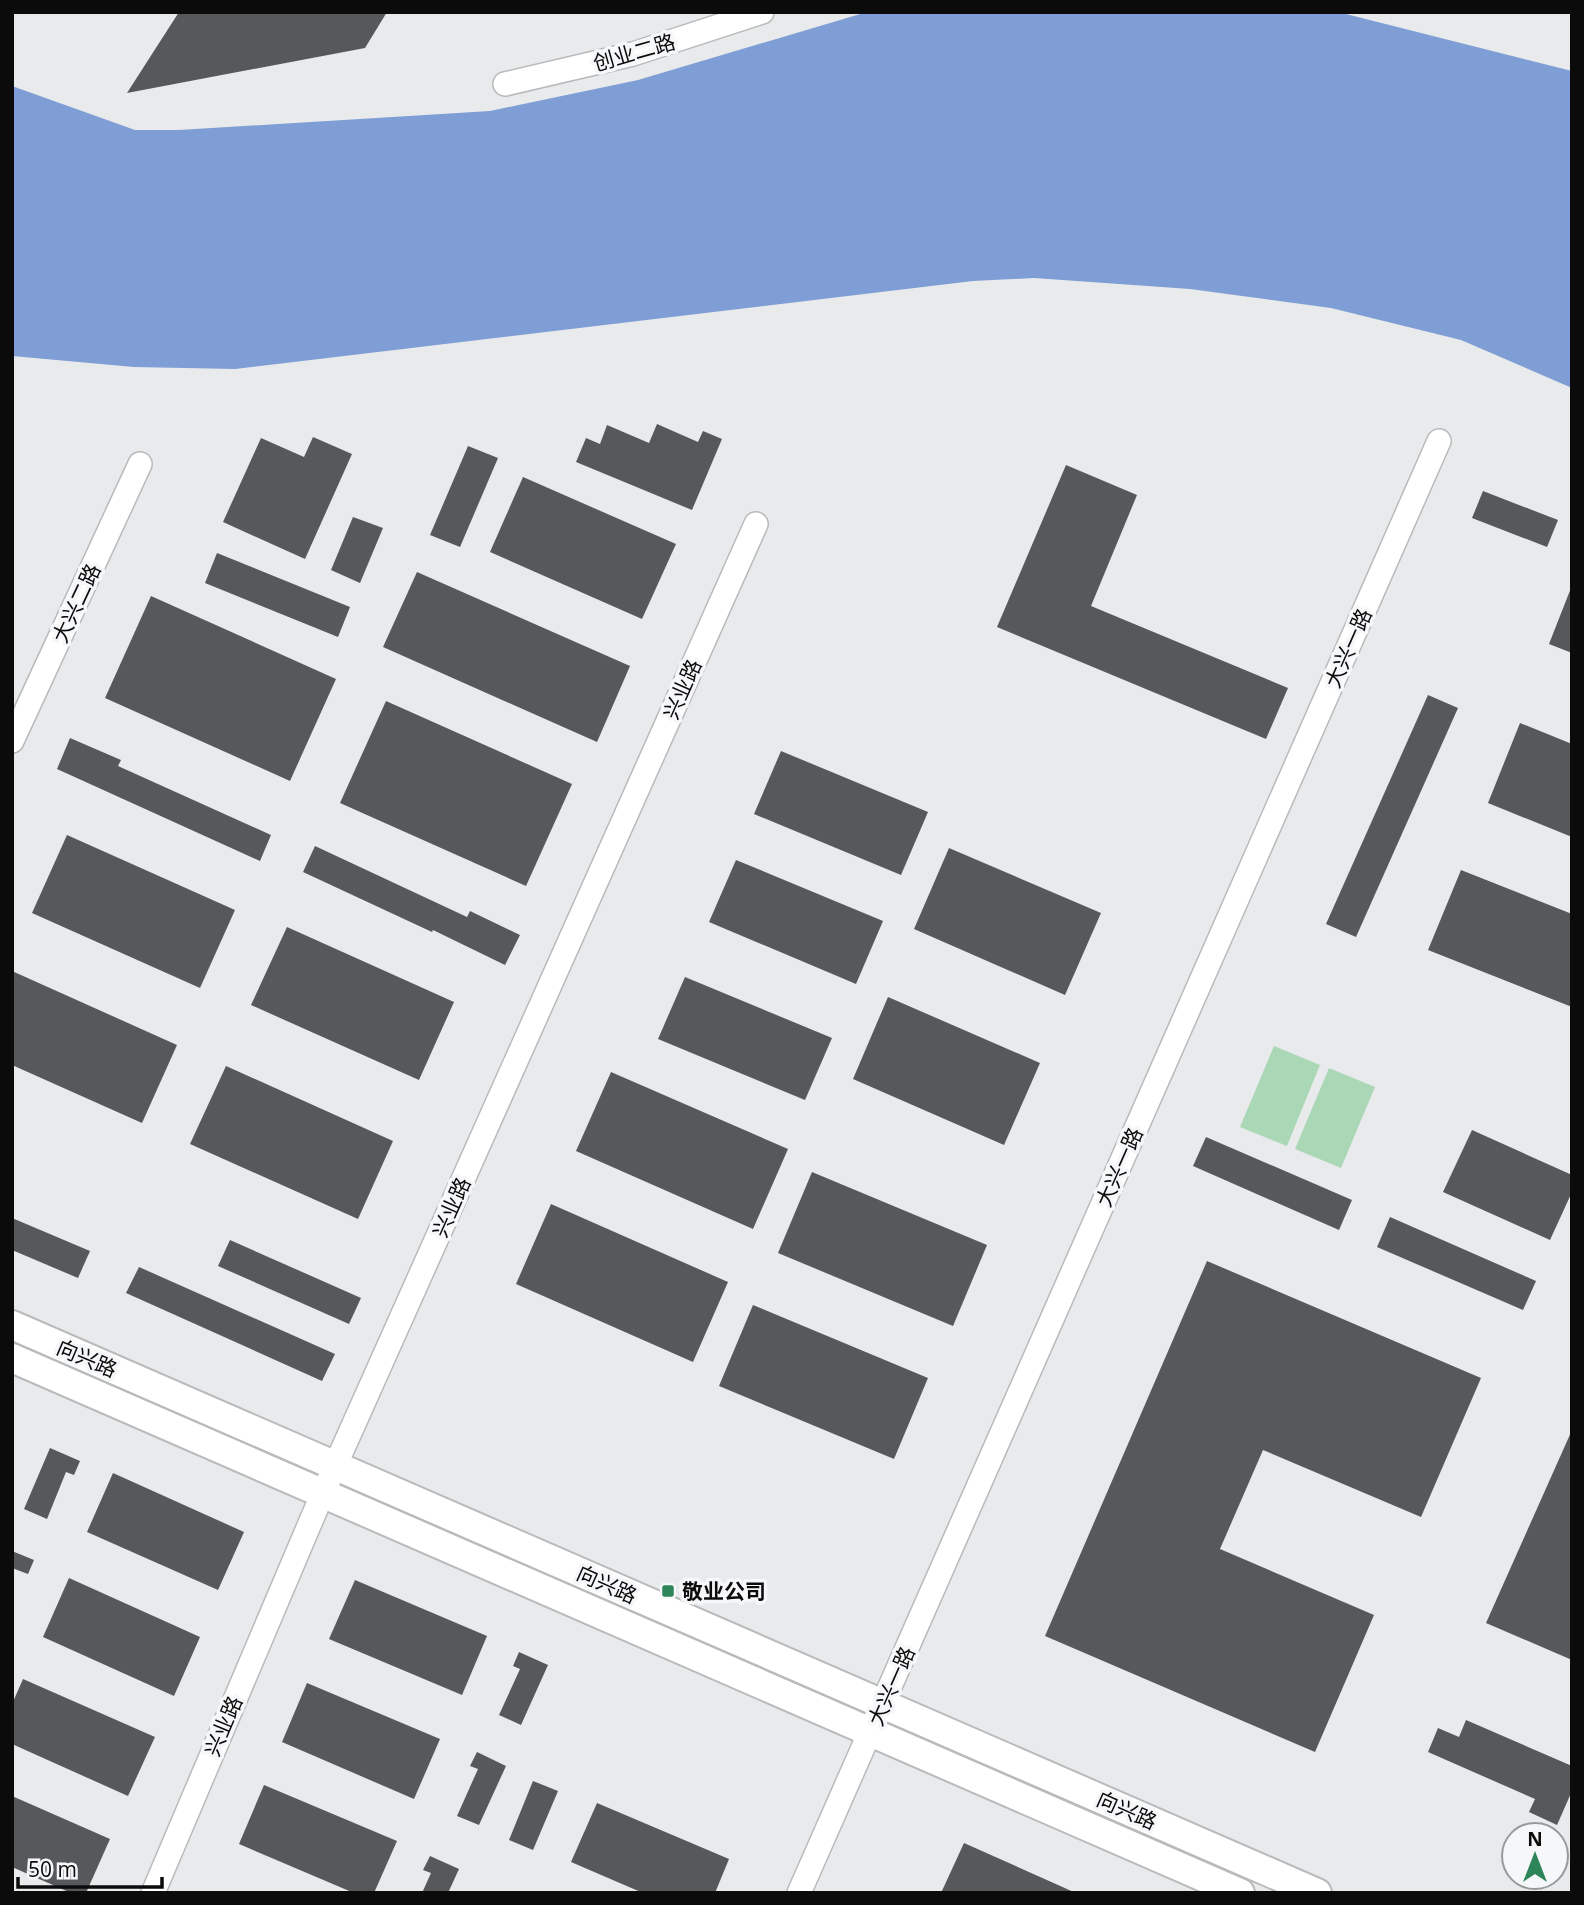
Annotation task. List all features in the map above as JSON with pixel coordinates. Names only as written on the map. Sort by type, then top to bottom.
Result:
[{"type":"street","name":"创业二路","points":[[505,84],[633,54],[762,12]]},
{"type":"street","name":"大兴一路","points":[[799,1893],[1439,441]]},
{"type":"street","name":"大兴二路","points":[[12,741],[140,464]]},
{"type":"street","name":"兴业路","points":[[152,1893],[335,1465],[756,524]]},
{"type":"street","name":"向兴路","points":[[12,1325],[1317,1893]]},
{"type":"street","name":"向兴路","points":[[12,1358],[1240,1893]]},
{"type":"green space","points":[[1274,1046],[1320,1065],[1287,1146],[1240,1127]]},
{"type":"green space","points":[[1329,1068],[1375,1087],[1341,1168],[1295,1149]]},
{"type":"water","points":[[867,12],[1338,12],[1572,71],[1572,388],[1461,340],[1331,308],[1190,289],[1034,278],[973,281],[235,369],[134,367],[12,356],[12,86],[135,130],[179,130],[490,111],[638,80]]},
{"type":"building","points":[[179,12],[387,12],[365,48],[127,93]]},
{"type":"building","points":[[657,424],[698,442],[703,431],[722,439],[692,510],[576,462],[586,438],[600,444],[607,425],[649,443]]},
{"type":"building","points":[[313,437],[352,454],[305,559],[223,522],[261,438],[304,457]]},
{"type":"building","points":[[468,446],[498,458],[460,547],[430,535]]},
{"type":"building","points":[[1066,465],[1137,495],[1091,606],[1288,688],[1266,739],[997,627]]},
{"type":"building","points":[[523,477],[676,544],[642,619],[490,552]]},
{"type":"building","points":[[1483,491],[1558,520],[1547,547],[1472,518]]},
{"type":"building","points":[[353,517],[383,528],[360,583],[331,570]]},
{"type":"building","points":[[217,553],[350,607],[338,637],[205,583]]},
{"type":"building","points":[[417,572],[630,666],[597,742],[383,647]]},
{"type":"building","points":[[1572,588],[1572,653],[1549,644]]},
{"type":"building","points":[[151,596],[336,679],[290,781],[105,698]]},
{"type":"building","points":[[1428,695],[1458,708],[1356,937],[1326,924]]},
{"type":"building","points":[[386,701],[572,784],[526,886],[340,803]]},
{"type":"building","points":[[1520,723],[1572,744],[1572,837],[1488,803]]},
{"type":"building","points":[[70,738],[121,760],[118,766],[271,835],[260,861],[57,769]]},
{"type":"building","points":[[781,751],[928,812],[901,875],[754,814]]},
{"type":"building","points":[[67,835],[235,910],[200,988],[32,913]]},
{"type":"building","points":[[315,846],[467,917],[470,911],[520,935],[505,965],[303,872]]},
{"type":"building","points":[[949,848],[1101,913],[1065,995],[914,929]]},
{"type":"building","points":[[736,860],[883,921],[856,984],[709,922]]},
{"type":"building","points":[[1461,870],[1572,914],[1572,1007],[1428,950]]},
{"type":"building","points":[[287,927],[454,1002],[419,1080],[251,1005]]},
{"type":"building","points":[[12,971],[177,1045],[142,1123],[12,1065]]},
{"type":"building","points":[[685,977],[832,1038],[805,1100],[658,1039]]},
{"type":"building","points":[[888,997],[1040,1063],[1004,1145],[853,1079]]},
{"type":"building","points":[[226,1066],[393,1141],[358,1219],[190,1144]]},
{"type":"building","points":[[611,1072],[788,1149],[753,1229],[576,1151]]},
{"type":"building","points":[[1472,1130],[1572,1175],[1572,1192],[1550,1240],[1443,1192]]},
{"type":"building","points":[[1206,1137],[1352,1200],[1339,1230],[1193,1166]]},
{"type":"building","points":[[812,1172],[987,1245],[953,1326],[778,1253]]},
{"type":"building","points":[[551,1204],[728,1282],[693,1362],[516,1284]]},
{"type":"building","points":[[1390,1217],[1536,1281],[1523,1310],[1377,1247]]},
{"type":"building","points":[[12,1218],[90,1251],[78,1278],[12,1250]]},
{"type":"building","points":[[230,1240],[361,1298],[349,1324],[218,1266]]},
{"type":"building","points":[[1207,1261],[1481,1378],[1421,1517],[1263,1450],[1220,1549],[1374,1615],[1315,1752],[1045,1636]]},
{"type":"building","points":[[139,1267],[335,1354],[322,1381],[126,1293]]},
{"type":"building","points":[[753,1305],[928,1378],[894,1459],[719,1386]]},
{"type":"building","points":[[1572,1430],[1572,1660],[1486,1623]]},
{"type":"building","points":[[50,1448],[80,1461],[74,1475],[66,1472],[47,1519],[24,1509]]},
{"type":"building","points":[[113,1473],[244,1532],[218,1590],[87,1532]]},
{"type":"building","points":[[12,1551],[34,1560],[28,1574],[12,1568]]},
{"type":"building","points":[[69,1578],[200,1637],[174,1696],[43,1637]]},
{"type":"building","points":[[355,1580],[487,1636],[462,1695],[329,1639]]},
{"type":"building","points":[[519,1652],[548,1665],[521,1725],[499,1715],[520,1669],[513,1666]]},
{"type":"building","points":[[23,1679],[155,1737],[128,1796],[12,1744],[12,1704]]},
{"type":"building","points":[[307,1683],[440,1739],[414,1799],[282,1742]]},
{"type":"building","points":[[1466,1720],[1572,1766],[1572,1791],[1559,1821],[1548,1821],[1529,1812],[1535,1799],[1428,1752],[1438,1728],[1459,1737]]},
{"type":"building","points":[[477,1752],[506,1766],[479,1825],[457,1816],[478,1769],[470,1766]]},
{"type":"building","points":[[533,1781],[558,1791],[533,1850],[509,1840]]},
{"type":"building","points":[[264,1785],[397,1841],[374,1893],[354,1893],[239,1844]]},
{"type":"building","points":[[12,1796],[110,1839],[86,1893],[71,1893],[12,1867]]},
{"type":"building","points":[[597,1803],[729,1859],[715,1893],[643,1893],[571,1862]]},
{"type":"building","points":[[964,1843],[1076,1893],[941,1893]]},
{"type":"building","points":[[430,1856],[459,1869],[448,1893],[422,1893],[431,1873],[423,1870]]},
{"type":"place","name":"敬业公司","points":[[668,1591]]}]
